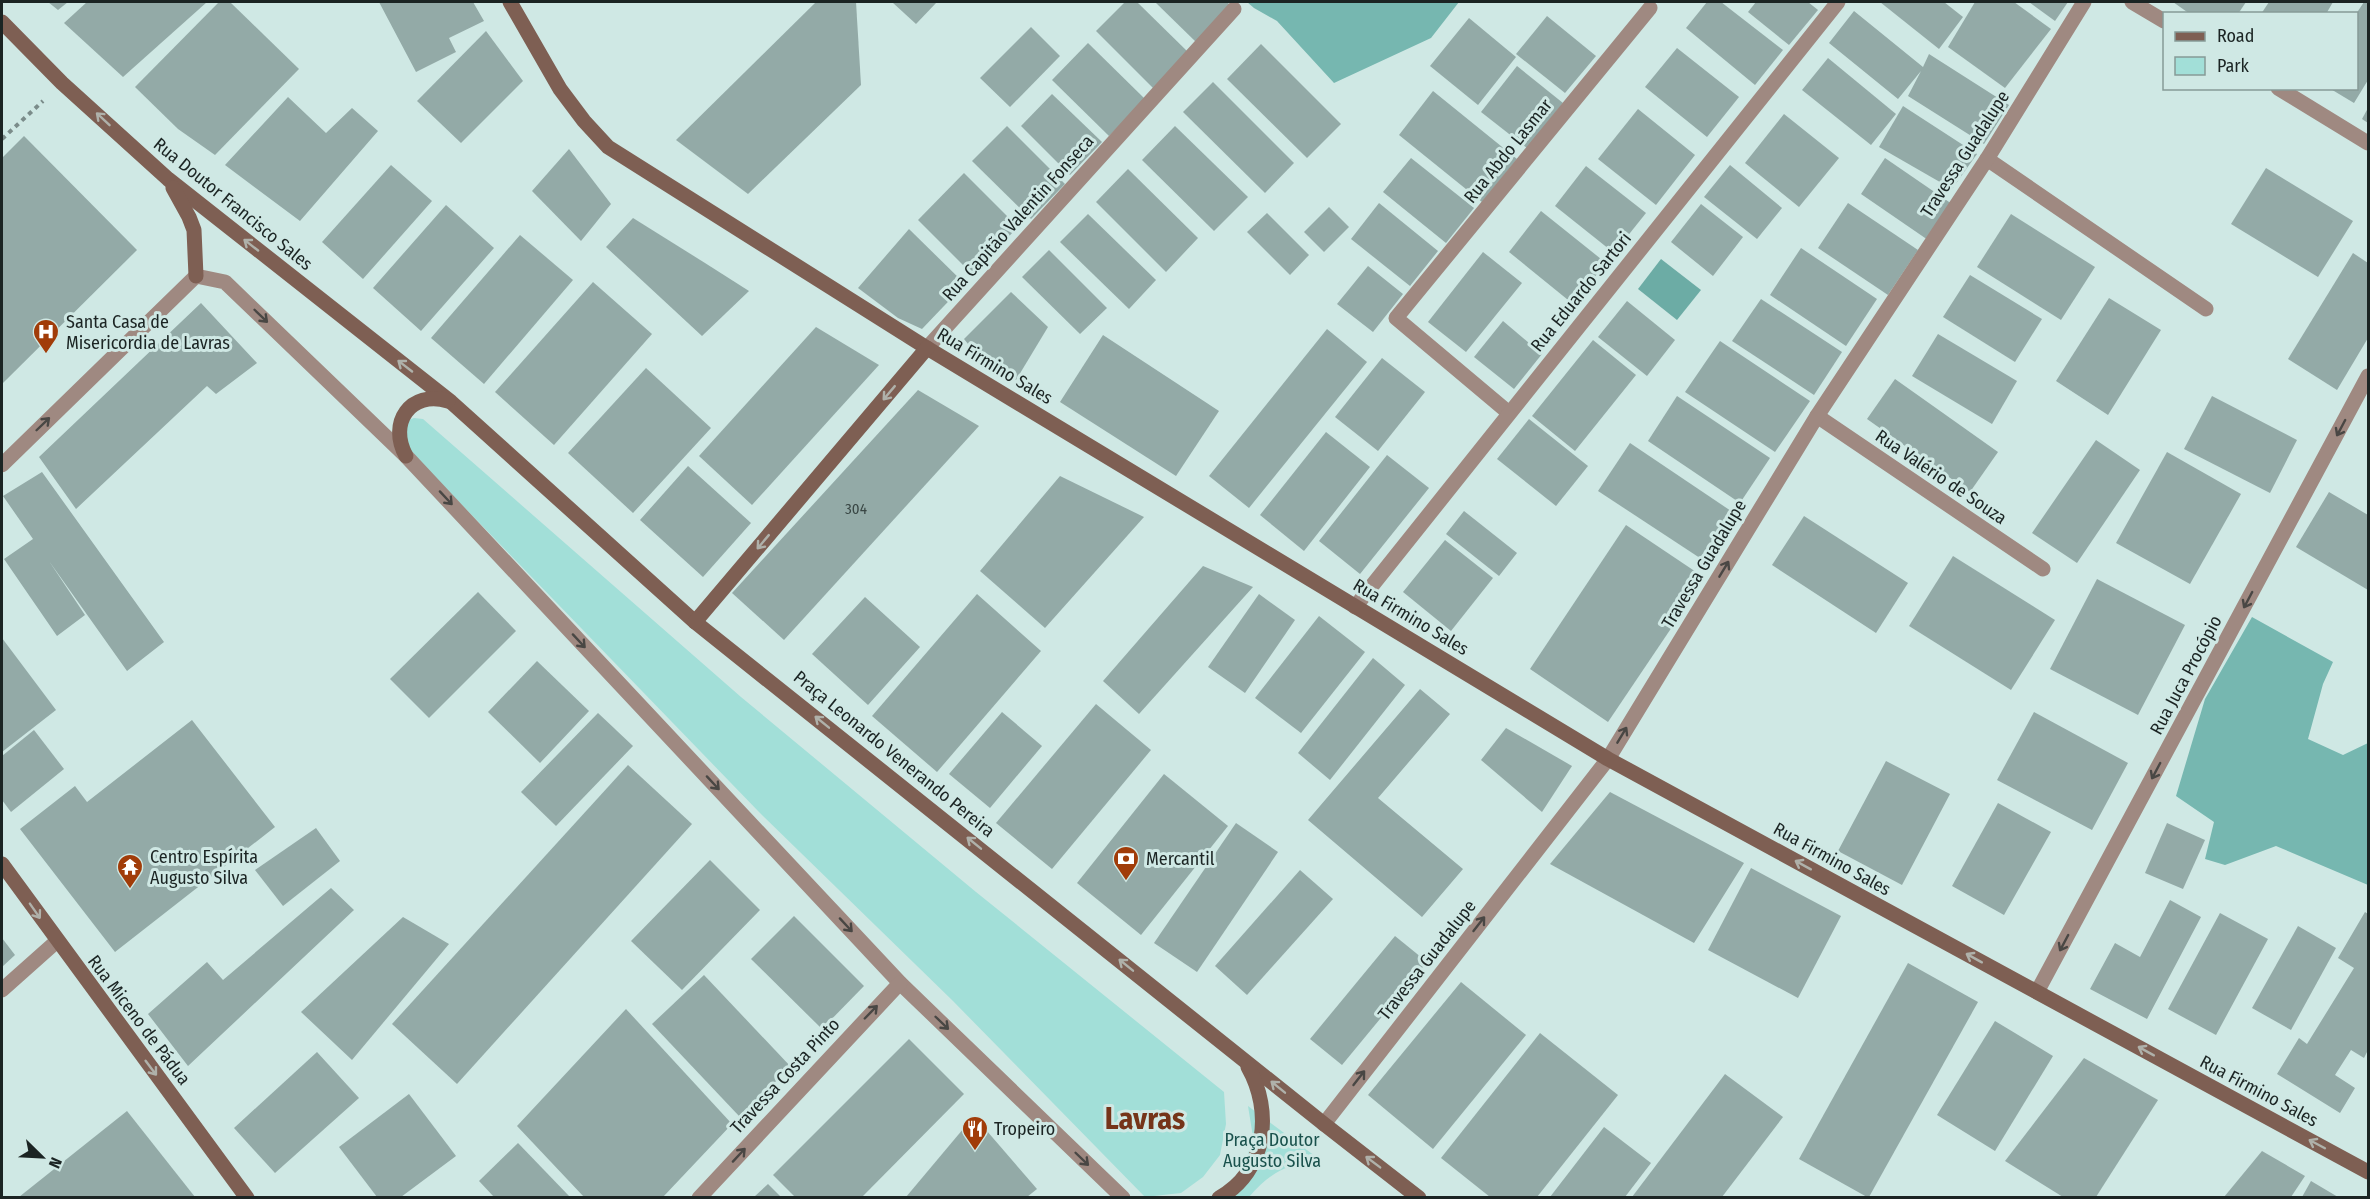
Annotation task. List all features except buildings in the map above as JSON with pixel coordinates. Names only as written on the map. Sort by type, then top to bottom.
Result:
[{"type":"main road","name":"Rua Firmino Sales","points":[[510,2],[560,89],[584,121],[608,147],[927,348],[1608,759],[2368,1172]]},
{"type":"main road","name":"Rua Doutor Francisco Sales","points":[[2,22],[62,83],[168,179],[451,402]]},
{"type":"main road","points":[[168,179],[194,230],[196,276]]},
{"type":"main road","name":"Rua Capitão Valentin Fonseca","points":[[695,622],[927,348]]},
{"type":"main road","points":[[406,456],[399,444],[402,416],[411,406],[423,399],[437,398],[451,402]]},
{"type":"main road","name":"Praça Leonardo Venerando Pereira","points":[[451,402],[695,622],[1324,1124]]},
{"type":"main road","name":"Rua Miceno de Pádua","points":[[2,864],[247,1197]]},
{"type":"main road","points":[[1219,1197],[1242,1178],[1256,1156],[1263,1132],[1263,1107],[1257,1082],[1245,1060]]},
{"type":"main road","points":[[1324,1124],[1419,1197]]},
{"type":"street","name":"Rua Eduardo Sartori","points":[[1355,607],[1838,2]]},
{"type":"street","name":"Travessa Guadalupe","points":[[1324,1124],[1608,759],[1817,416],[1988,159],[2084,2]]},
{"type":"street","points":[[2132,2],[2163,20]]},
{"type":"street","name":"Rua Abdo Lasmar","points":[[1509,413],[1396,318],[1650,8]]},
{"type":"street","name":"Rua Capitão Valentin Fonseca","points":[[927,348],[1234,9]]},
{"type":"street","points":[[2280,90],[2368,143]]},
{"type":"street","points":[[1988,159],[2206,309]]},
{"type":"street","points":[[2,465],[196,276],[225,282],[406,456],[900,983],[1123,1197]]},
{"type":"street","name":"Rua Juca Procópio","points":[[2037,992],[2368,376]]},
{"type":"street","name":"Rua Valério de Souza","points":[[1817,416],[2043,569]]},
{"type":"street","points":[[2,990],[57,941]]},
{"type":"street","name":"Travessa Costa Pinto","points":[[699,1197],[900,983]]},
{"type":"path","points":[[2,139],[62,83]]},
{"type":"green space","points":[[414,418],[423,419],[741,697],[976,892],[1224,1092],[1226,1124],[1220,1155],[1203,1177],[1181,1193],[1145,1197],[953,1001],[760,813],[404,445],[405,421]]},
{"type":"green space","name":"Praça Doutor Augusto Silva","points":[[1248,1106],[1319,1159],[1280,1171],[1264,1181],[1249,1197],[1223,1198],[1246,1161],[1253,1137]]},
{"type":"shaded area","points":[[1247,2],[1459,2],[1431,38],[1334,83],[1277,21]]},
{"type":"shaded area","points":[[1661,259],[1701,290],[1677,320],[1638,289]]},
{"type":"shaded area","points":[[2252,617],[2333,662],[2323,684],[2308,739],[2343,755],[2368,743],[2368,885],[2276,846],[2225,865],[2205,859],[2214,822],[2176,796],[2205,699]]},
{"type":"place","name":"Santa Casa de Misericordia de Lavras","points":[[46,355]]},
{"type":"place","name":"Mercantil","points":[[1126,882]]},
{"type":"place","name":"Centro Espírita Augusto Silva","points":[[130,890]]},
{"type":"place","name":"Tropeiro","points":[[975,1152]]},
{"type":"district","name":"Lavras","points":[[1145,1119]]}]
